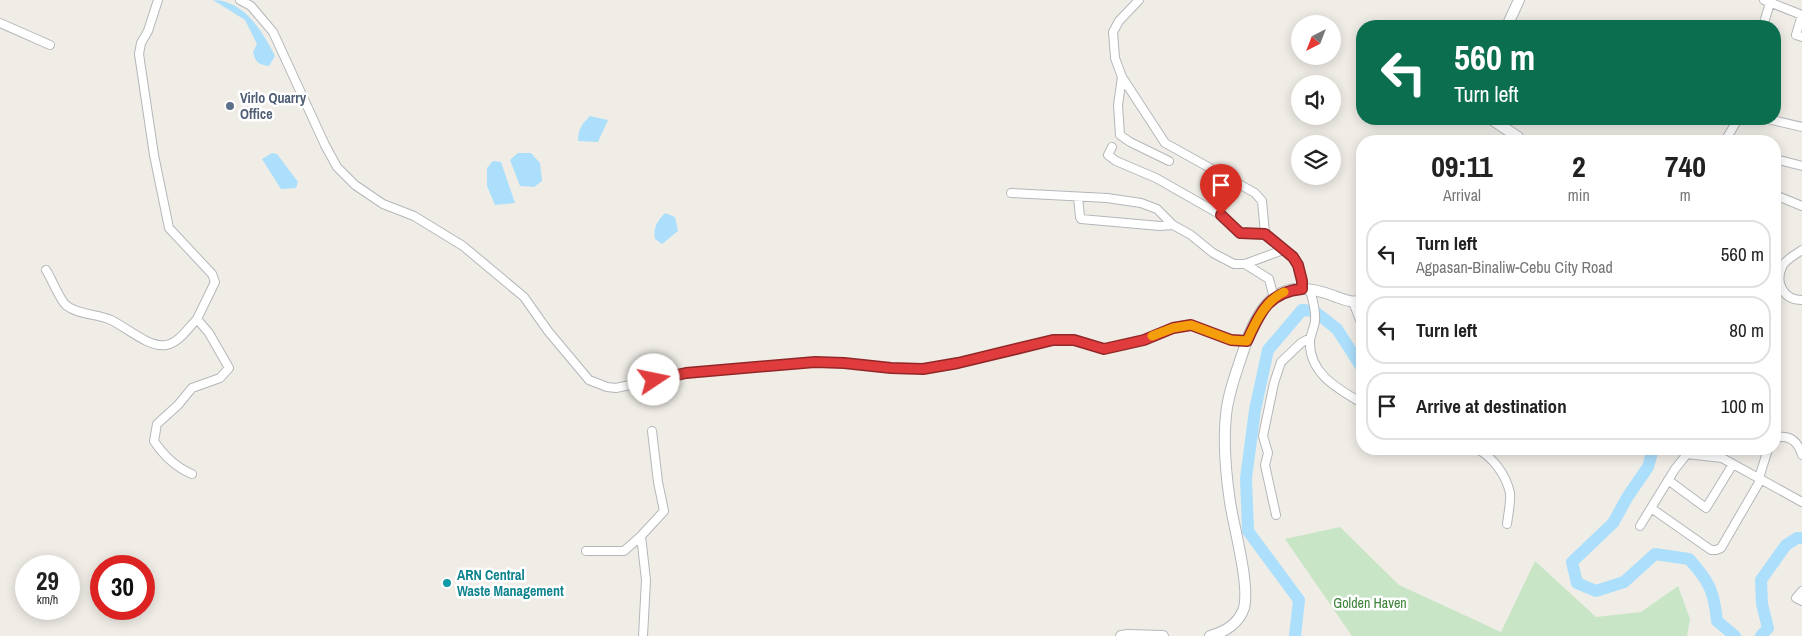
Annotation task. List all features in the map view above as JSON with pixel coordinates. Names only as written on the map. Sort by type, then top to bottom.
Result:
[{"type":"main road","points":[[1510,20],[1519,0]]},
{"type":"main road","points":[[1500,125],[1515,135]]},
{"type":"main road","points":[[1210,636],[1219,634],[1234,623],[1244,607],[1242,567],[1230,502],[1226,423],[1229,400],[1247,341],[1258,318],[1274,298],[1281,293],[1290,290],[1306,290],[1356,301]]},
{"type":"main road","points":[[1121,636],[1163,636]]},
{"type":"street","points":[[46,270],[54,281],[62,301],[68,307],[110,319],[143,340],[164,346],[176,341],[197,319],[215,282],[212,274],[169,228],[154,155],[140,66],[141,43],[148,31],[158,0]]},
{"type":"street","points":[[240,0],[251,6],[274,32],[325,145],[337,167],[355,184],[383,204],[414,216],[463,246],[497,273],[524,297],[548,331],[589,380],[607,387],[616,388],[686,373],[815,362],[923,369],[958,363],[1053,340],[1074,340],[1104,349],[1144,340],[1173,328],[1191,325],[1231,340],[1247,341]]},
{"type":"street","points":[[1139,0],[1119,21],[1113,32],[1114,58],[1122,77],[1165,143],[1255,193],[1262,201],[1265,234]]},
{"type":"street","points":[[1764,20],[1767,1],[1802,15],[1799,36]]},
{"type":"street","points":[[0,23],[50,45]]},
{"type":"street","points":[[1122,77],[1118,105],[1120,135],[1169,161]]},
{"type":"street","points":[[1781,122],[1802,127]]},
{"type":"street","points":[[1112,148],[1108,155],[1116,161],[1156,178],[1221,215],[1240,233],[1265,234],[1293,257],[1298,265],[1306,290],[1315,306],[1315,320],[1310,338],[1310,352],[1313,360],[1322,375],[1337,389],[1356,400]]},
{"type":"street","points":[[1781,161],[1802,166]]},
{"type":"street","points":[[1011,193],[1107,198],[1141,203],[1157,209],[1173,226],[1191,235],[1213,253],[1234,264],[1245,264],[1283,250]]},
{"type":"street","points":[[1078,197],[1081,219],[1173,226]]},
{"type":"street","points":[[1781,197],[1802,206]]},
{"type":"street","points":[[1781,271],[1786,261],[1802,250]]},
{"type":"street","points":[[1245,264],[1269,280],[1274,298]]},
{"type":"street","points":[[1781,289],[1784,294],[1792,299],[1802,300]]},
{"type":"street","points":[[192,474],[184,471],[164,457],[154,441],[157,424],[178,405],[192,388],[220,378],[229,368],[213,339],[197,319]]},
{"type":"street","points":[[1276,515],[1266,465],[1268,454],[1263,436],[1274,383],[1281,362],[1300,343],[1310,338]]},
{"type":"street","points":[[586,551],[624,551],[664,511],[658,482],[652,431]]},
{"type":"street","points":[[1781,437],[1786,436],[1793,440],[1799,446],[1802,455]]},
{"type":"street","points":[[1485,455],[1495,463],[1505,478],[1510,494],[1507,524]]},
{"type":"street","points":[[1640,526],[1675,468],[1686,455]]},
{"type":"street","points":[[1703,455],[1722,458],[1802,502]]},
{"type":"street","points":[[1651,508],[1711,550],[1721,548],[1760,479],[1766,455]]},
{"type":"street","points":[[1668,480],[1706,508],[1733,464]]},
{"type":"street","points":[[641,536],[646,580],[643,636]]},
{"type":"street","points":[[1802,590],[1796,598],[1802,601]]},
{"type":"green space","name":"Golden Haven","points":[[1340,527],[1399,585],[1501,632],[1535,561],[1596,617],[1641,612],[1678,586],[1690,619],[1687,636],[1352,636],[1285,539]]},
{"type":"water","points":[[213,0],[224,1],[234,5],[251,19],[265,37],[275,56],[269,66],[256,61],[253,52],[257,44],[245,20]]},
{"type":"water","points":[[590,116],[608,120],[598,142],[578,141],[581,127]]},
{"type":"water","points":[[272,153],[277,154],[298,182],[296,188],[281,189],[262,159]]},
{"type":"water","points":[[518,153],[531,153],[540,163],[542,181],[534,187],[520,186],[510,160]]},
{"type":"water","points":[[493,161],[501,162],[515,203],[495,205],[487,186],[487,168]]},
{"type":"water","points":[[665,213],[675,217],[678,231],[662,244],[655,239],[655,228]]},
{"type":"waterway","points":[[1295,636],[1299,600],[1248,531],[1246,478],[1255,410],[1268,350],[1302,310],[1314,311],[1337,329],[1356,359]]},
{"type":"waterway","points":[[1651,455],[1648,467],[1628,496],[1613,523],[1572,562],[1577,583],[1596,591],[1624,582],[1655,554],[1689,559],[1706,580],[1712,594],[1717,621],[1735,636]]},
{"type":"waterway","points":[[1761,636],[1768,628],[1762,604],[1761,580],[1786,545],[1797,538],[1802,538]]},
{"type":"slow traffic","points":[[1152,336],[1173,328],[1191,325],[1231,340],[1247,341],[1264,309],[1274,298],[1284,292]]},
{"type":"place","name":"Virlo Quarry Office","points":[[230,106]]},
{"type":"place","name":"ARN Central Waste Management","points":[[447,583]]},
{"type":"route","points":[[654,380],[686,373],[815,362],[923,369],[958,363],[1053,340],[1074,340],[1104,349],[1144,340],[1173,328],[1191,325],[1231,340],[1247,341],[1258,318],[1274,298],[1290,290],[1302,289],[1302,281],[1298,265],[1293,257],[1265,234],[1240,233],[1221,215]]}]
